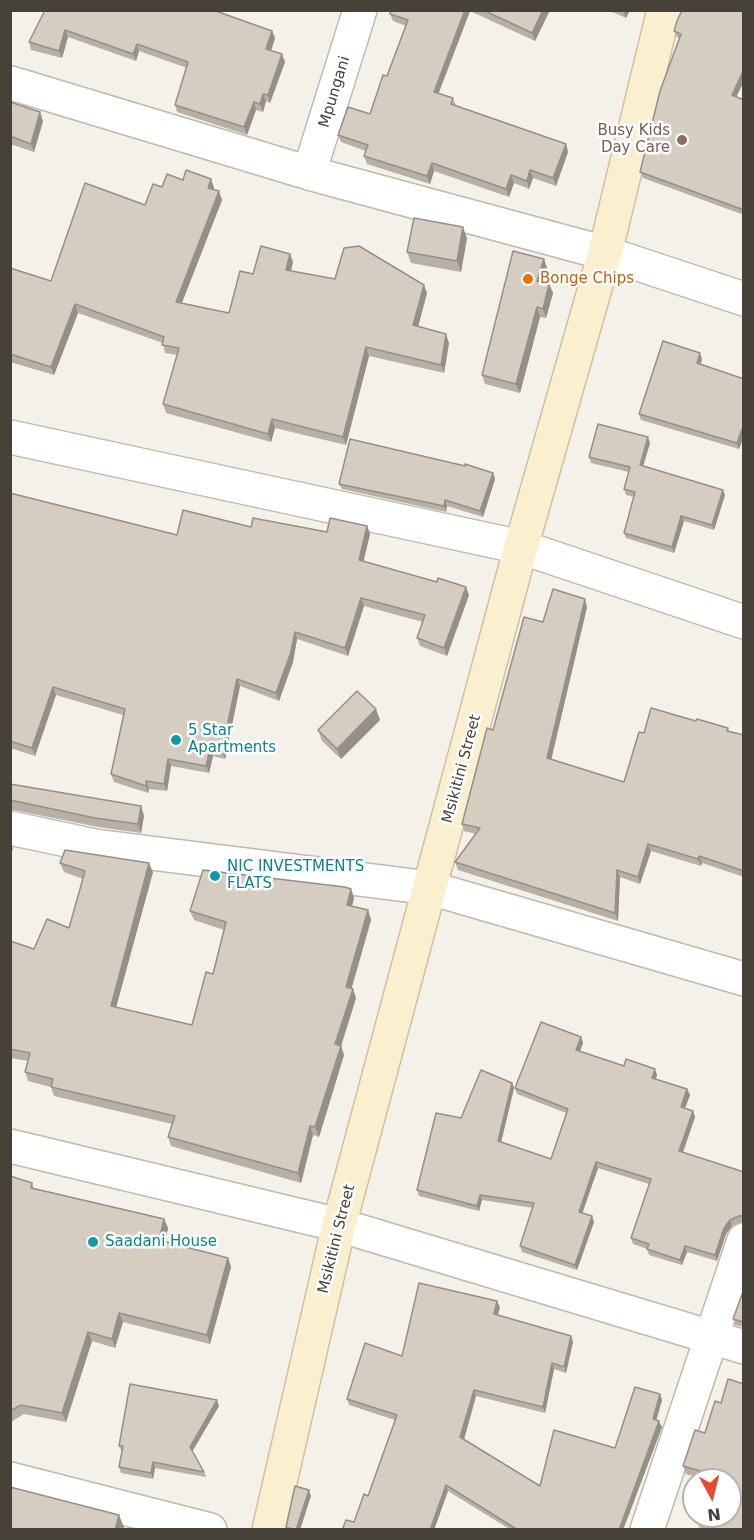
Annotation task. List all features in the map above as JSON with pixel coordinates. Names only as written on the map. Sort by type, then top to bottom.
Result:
[{"type":"street","name":"Mpungani","points":[[309,173],[360,10]]},
{"type":"street","name":"Msikitini Street","points":[[269,1530],[339,1225],[521,547],[605,253],[664,10]]},
{"type":"street","points":[[11,83],[309,173],[605,253],[744,299]]},
{"type":"street","points":[[10,437],[521,547],[744,622]]},
{"type":"street","points":[[10,828],[95,846],[430,888],[744,979]]},
{"type":"street","points":[[10,1146],[339,1225],[744,1347]]},
{"type":"street","points":[[647,1530],[744,1240]]},
{"type":"street","points":[[10,1479],[210,1530]]},
{"type":"building","points":[[45,10],[213,10],[272,31],[266,49],[282,54],[268,95],[263,94],[260,104],[254,102],[244,127],[175,105],[188,62],[137,44],[133,54],[65,30],[59,51],[29,42]]},
{"type":"building","points":[[391,10],[465,10],[434,92],[453,98],[451,104],[566,144],[553,178],[530,170],[527,181],[511,175],[506,189],[432,163],[427,176],[364,156],[368,145],[338,135],[348,107],[370,114],[383,75],[387,76],[408,20],[390,14]]},
{"type":"building","points":[[483,10],[543,10],[532,33]]},
{"type":"building","points":[[682,10],[744,10],[744,69],[732,95],[744,100],[744,210],[640,172],[660,91],[681,34],[674,31]]},
{"type":"building","points":[[10,102],[40,112],[31,144],[10,136]]},
{"type":"building","points":[[186,170],[211,179],[208,188],[219,191],[176,302],[229,313],[240,271],[253,274],[261,246],[290,254],[286,270],[335,279],[344,248],[359,246],[424,285],[413,325],[446,334],[441,365],[366,347],[343,437],[272,419],[268,434],[163,404],[179,348],[162,345],[164,337],[75,304],[51,367],[10,354],[10,268],[51,281],[85,183],[145,205],[153,184],[162,187],[167,174],[183,180]]},
{"type":"building","points":[[414,218],[463,227],[457,261],[407,252]]},
{"type":"building","points":[[513,251],[544,259],[537,281],[549,284],[543,309],[537,307],[516,384],[482,375]]},
{"type":"building","points":[[663,341],[700,353],[697,363],[744,379],[744,430],[742,429],[737,443],[639,414]]},
{"type":"building","points":[[598,424],[648,437],[640,465],[723,490],[712,525],[681,516],[672,547],[624,533],[635,492],[624,489],[630,467],[589,457]]},
{"type":"building","points":[[350,439],[465,466],[465,464],[493,473],[480,511],[445,500],[444,506],[339,484]]},
{"type":"building","points":[[10,493],[177,535],[183,510],[251,527],[253,518],[327,532],[330,518],[367,526],[359,560],[437,582],[438,578],[466,587],[444,648],[417,638],[425,615],[361,598],[345,648],[295,632],[290,655],[276,693],[237,679],[222,751],[210,749],[206,766],[168,759],[164,784],[146,781],[146,786],[111,774],[125,709],[53,687],[32,748],[10,741]]},
{"type":"building","points":[[553,589],[585,599],[547,758],[624,782],[639,732],[644,733],[651,708],[728,728],[727,731],[744,735],[744,871],[699,856],[698,859],[648,844],[638,877],[617,870],[615,913],[455,862],[480,828],[462,824],[487,728],[493,730],[524,617],[543,622]]},
{"type":"building","points":[[357,691],[376,709],[337,749],[318,730]]},
{"type":"building","points":[[10,784],[141,806],[138,824],[95,818],[10,800]]},
{"type":"building","points":[[65,850],[149,863],[111,1006],[192,1025],[206,972],[213,974],[226,922],[190,911],[203,870],[345,887],[351,889],[347,905],[368,910],[346,987],[353,989],[335,1044],[341,1046],[315,1127],[310,1126],[298,1173],[168,1137],[175,1116],[51,1087],[53,1079],[25,1072],[30,1053],[10,1049],[10,941],[34,949],[47,919],[69,928],[85,871],[60,863]]},
{"type":"building","points":[[541,1022],[581,1037],[576,1050],[624,1066],[626,1059],[655,1069],[652,1078],[687,1089],[681,1107],[693,1111],[679,1151],[744,1172],[744,1216],[730,1220],[724,1228],[715,1255],[685,1246],[680,1260],[647,1249],[649,1244],[631,1238],[651,1179],[596,1162],[579,1212],[592,1216],[575,1265],[520,1246],[534,1203],[480,1195],[477,1206],[417,1190],[436,1113],[461,1118],[481,1070],[512,1083],[498,1141],[551,1159],[568,1109],[515,1088]]},
{"type":"building","points":[[10,1176],[32,1183],[31,1188],[164,1219],[159,1240],[228,1258],[207,1335],[119,1313],[112,1339],[88,1332],[62,1413],[21,1405],[10,1411]]},
{"type":"building","points":[[419,1283],[497,1301],[494,1314],[571,1336],[564,1367],[552,1363],[543,1407],[474,1390],[460,1437],[540,1486],[554,1430],[615,1448],[635,1387],[660,1394],[653,1419],[659,1421],[619,1530],[518,1530],[446,1485],[430,1530],[342,1530],[346,1520],[354,1522],[364,1494],[368,1496],[397,1415],[347,1399],[365,1343],[402,1356]]},
{"type":"building","points":[[744,1289],[744,1322],[733,1319]]},
{"type":"building","points":[[728,1379],[744,1384],[744,1530],[714,1530],[715,1528],[742,1528],[742,1468],[683,1466],[695,1430],[705,1433],[715,1401],[721,1403]]},
{"type":"building","points":[[130,1384],[217,1400],[190,1447],[204,1472],[153,1462],[151,1473],[119,1467],[123,1446],[119,1446]]},
{"type":"building","points":[[295,1486],[309,1490],[296,1530],[294,1530],[286,1527]]},
{"type":"building","points":[[10,1487],[119,1515],[115,1530],[10,1530]]},
{"type":"place","name":"Busy Kids Day Care","points":[[682,140]]},
{"type":"place","name":"Bonge Chips","points":[[528,279]]},
{"type":"place","name":"5 Star Apartments","points":[[176,740]]},
{"type":"place","name":"NIC INVESTMENTS FLATS","points":[[215,876]]},
{"type":"place","name":"Saadani House","points":[[93,1242]]}]
